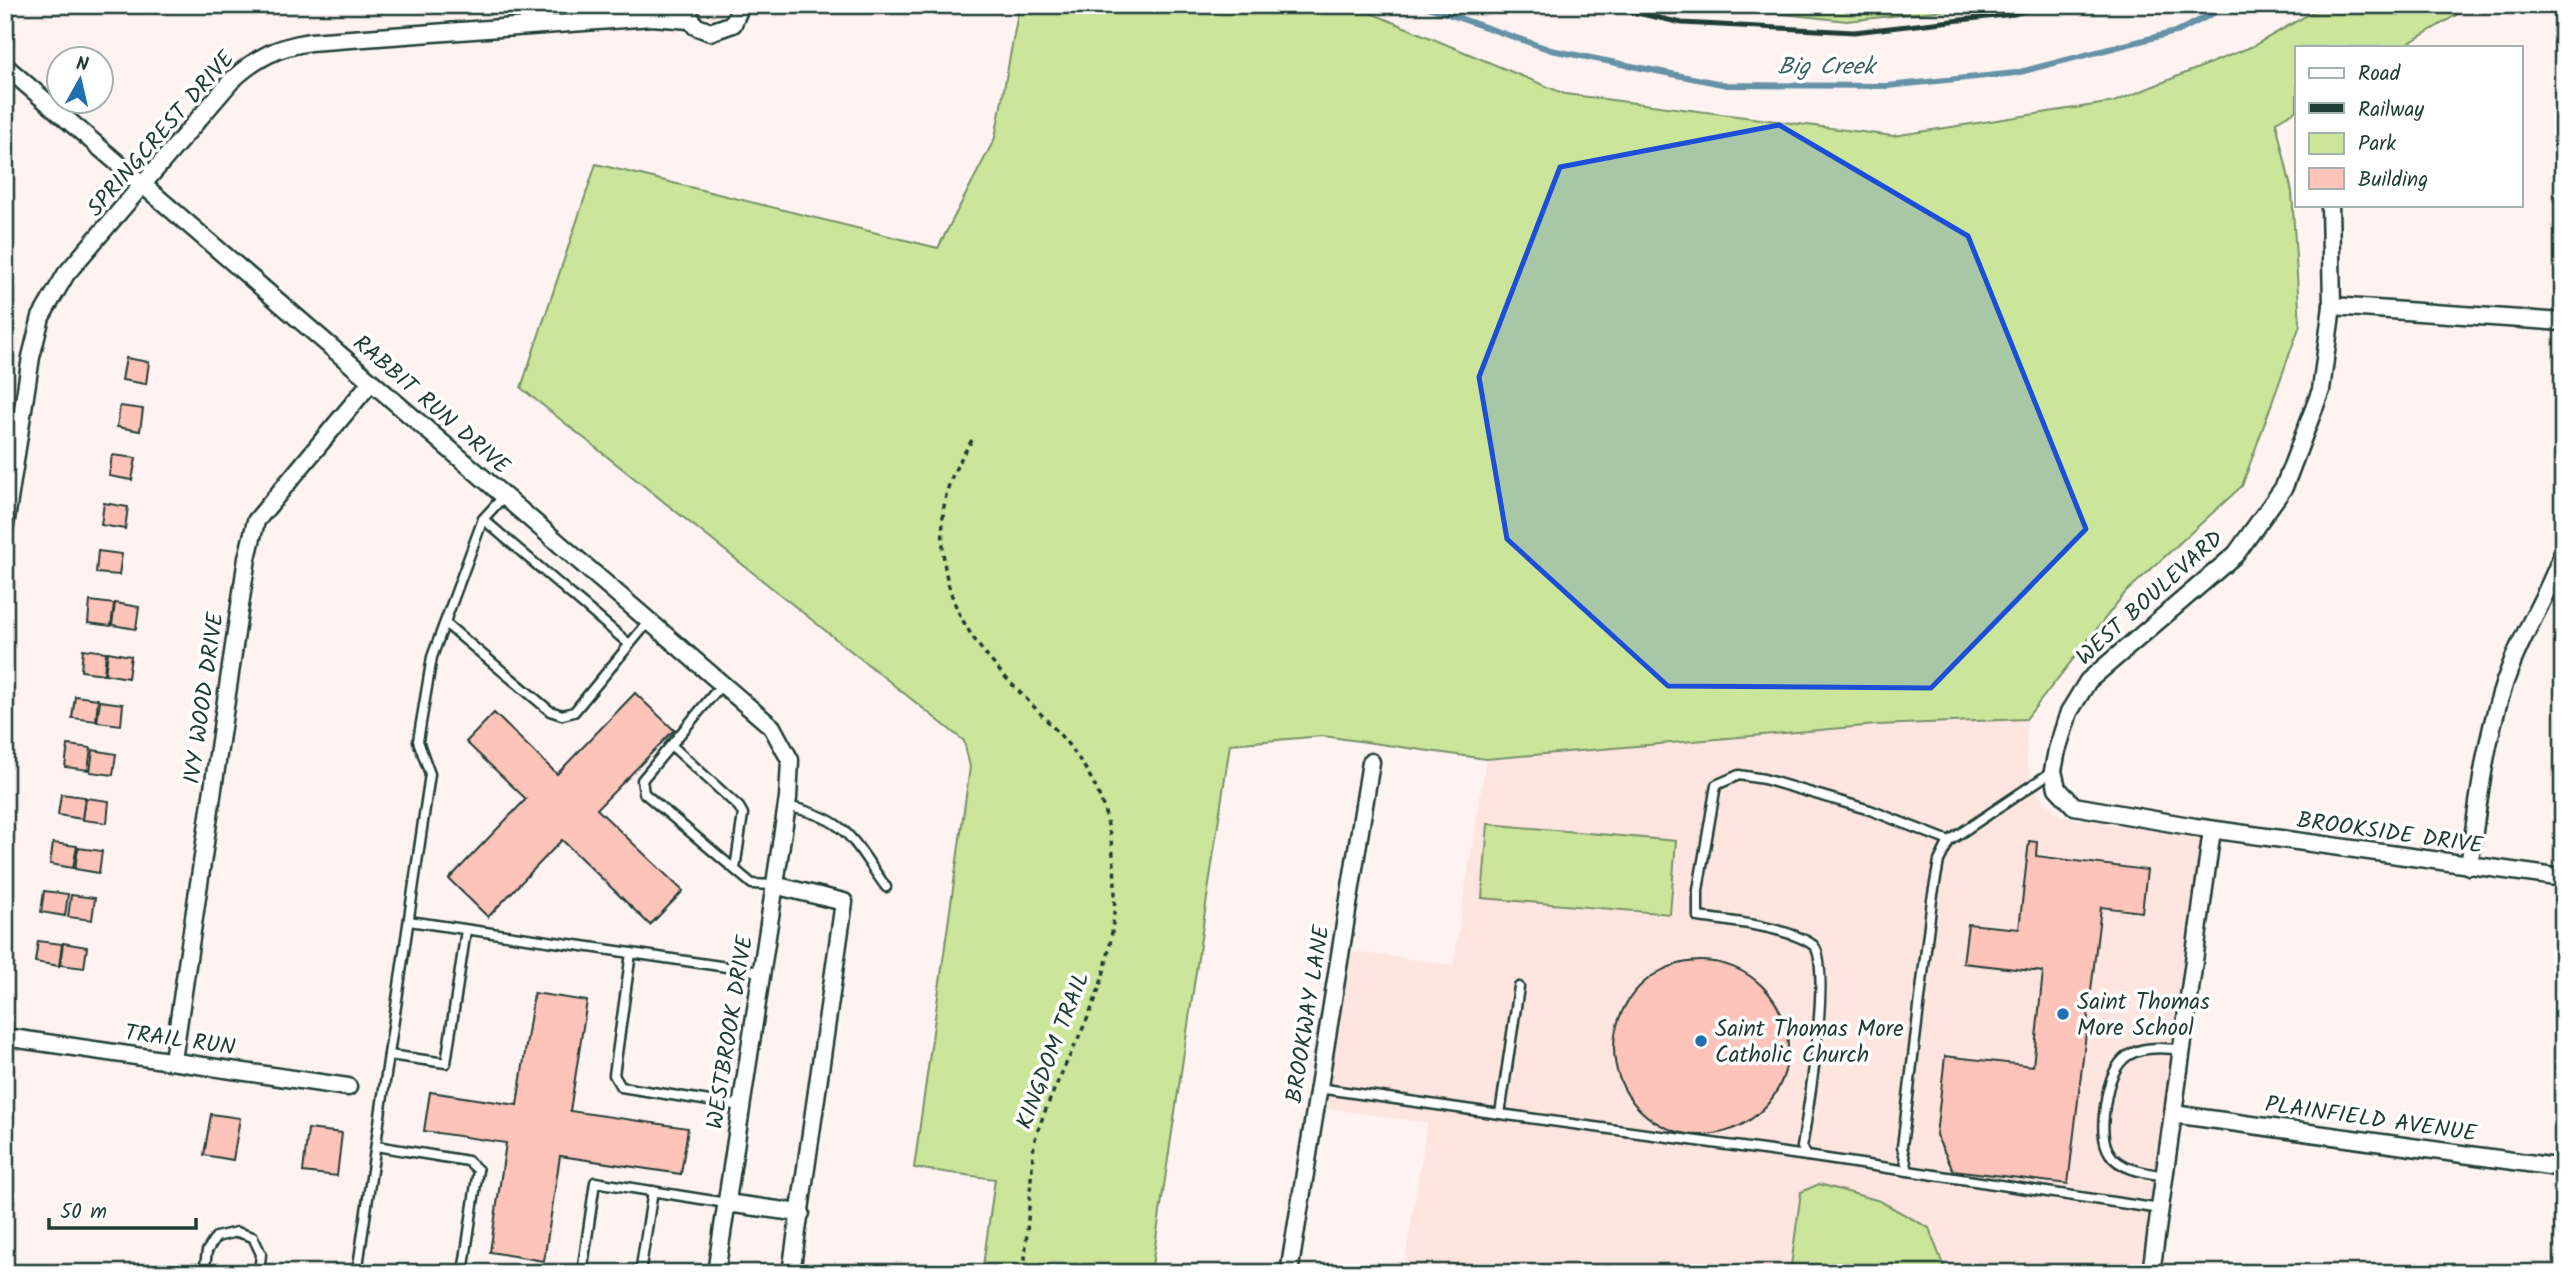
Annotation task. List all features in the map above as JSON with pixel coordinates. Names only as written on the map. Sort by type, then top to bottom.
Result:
[{"type":"street","name":"SPRINGCREST DRIVE","points":[[5,526],[31,357],[41,317],[66,274],[145,185],[232,80],[265,54],[285,46],[670,17],[687,13],[702,30],[719,31],[733,24],[741,5]]},
{"type":"street","name":"RABBIT RUN DRIVE","points":[[5,66],[772,727],[790,760],[787,802]]},
{"type":"street","name":"WEST BOULEVARD","points":[[2053,771],[2069,712],[2088,681],[2235,554],[2284,487],[2321,390],[2332,306],[2330,206]]},
{"type":"street","points":[[2332,306],[2563,322]]},
{"type":"street","name":"IVY WOOD DRIVE","points":[[173,1060],[247,558],[256,522],[371,382]]},
{"type":"street","points":[[2469,866],[2488,744],[2511,664],[2558,583],[2563,552]]},
{"type":"street","name":"BROOKWAY LANE","points":[[1289,1273],[1371,762]]},
{"type":"street","points":[[2053,771],[2057,788],[2074,806],[2212,830],[2151,1273]]},
{"type":"street","name":"WESTBROOK DRIVE","points":[[716,1273],[787,802]]},
{"type":"street","name":"BROOKSIDE DRIVE","points":[[2212,830],[2563,878]]},
{"type":"street","points":[[775,885],[844,902],[791,1273]]},
{"type":"street","name":"TRAIL RUN","points":[[5,1037],[348,1087]]},
{"type":"street","name":"PLAINFIELD AVENUE","points":[[2174,1114],[2563,1168]]},
{"type":"street","points":[[726,1203],[800,1213]]},
{"type":"lane","points":[[357,1273],[430,774],[418,741],[432,657],[483,519],[503,496]]},
{"type":"lane","points":[[483,519],[629,644]]},
{"type":"lane","points":[[445,623],[550,711],[562,716],[574,712],[649,621]]},
{"type":"lane","points":[[722,684],[642,780],[644,793],[752,884],[775,885]]},
{"type":"lane","points":[[671,745],[743,814],[735,869]]},
{"type":"lane","points":[[1908,1171],[1902,1147],[1939,861],[1949,841],[2053,771]]},
{"type":"lane","points":[[1807,1156],[1802,1147],[1819,1017],[1821,956],[1813,945],[1766,926],[1698,917],[1698,890],[1716,785],[1739,775],[1764,779],[1870,810],[1949,841]]},
{"type":"lane","points":[[787,802],[817,812],[841,825],[886,887]]},
{"type":"lane","points":[[409,921],[761,972]]},
{"type":"lane","points":[[389,1055],[446,1063],[466,930]]},
{"type":"lane","points":[[631,953],[614,1075],[616,1082],[621,1087],[741,1106]]},
{"type":"lane","points":[[1500,1114],[1519,987]]},
{"type":"lane","points":[[2165,1176],[2138,1171],[2118,1162],[2110,1154],[2103,1128],[2104,1113],[2111,1077],[2120,1059],[2153,1046],[2182,1050]]},
{"type":"lane","points":[[1318,1088],[1807,1156],[2160,1209]]},
{"type":"lane","points":[[376,1146],[468,1161],[478,1170],[463,1273]]},
{"type":"lane","points":[[582,1273],[595,1182],[726,1203]]},
{"type":"lane","points":[[640,1273],[653,1191]]},
{"type":"lane","points":[[204,1273],[208,1251],[216,1237],[237,1232],[253,1237],[261,1254],[259,1273]]},
{"type":"path","name":"KINGDOM TRAIL","points":[[972,440],[950,475],[941,511],[944,561],[955,608],[974,641],[999,674],[1056,732],[1084,767],[1104,811],[1116,870],[1112,935],[1090,1013],[1060,1072],[1035,1139],[1024,1273]]},
{"type":"highlighted area","points":[[1779,125],[1968,236],[2086,529],[1931,688],[1668,686],[1507,539],[1479,377],[1560,167]]},
{"type":"shaded area","points":[[2026,719],[2027,763],[2039,795],[2060,816],[2204,838],[2140,1273],[1403,1273],[1427,1123],[1326,1108],[1350,951],[1453,965],[1486,759],[1877,725]]},
{"type":"green space","points":[[1008,5],[1352,5],[1565,94],[1893,136],[2114,102],[2253,46],[2325,5],[2473,5],[2404,46],[2295,46],[2295,111],[2276,122],[2292,192],[2300,325],[2242,486],[2125,593],[2026,719],[1877,725],[1486,759],[1323,736],[1230,744],[1151,1273],[982,1273],[995,1179],[914,1168],[970,767],[964,741],[521,388],[596,164],[938,248],[995,138],[1018,13]]},
{"type":"green space","points":[[1703,5],[1991,5],[1847,21]]},
{"type":"green space","points":[[1488,824],[1676,841],[1670,914],[1482,898]]},
{"type":"green space","points":[[1819,1184],[1880,1201],[1929,1228],[1946,1273],[1790,1273],[1801,1192]]},
{"type":"building","points":[[126,358],[149,362],[146,384],[122,380]]},
{"type":"building","points":[[120,406],[143,409],[140,431],[117,427]]},
{"type":"building","points":[[112,455],[136,458],[132,480],[109,476]]},
{"type":"building","points":[[104,503],[128,507],[125,529],[101,525]]},
{"type":"building","points":[[98,551],[122,554],[119,575],[96,573]]},
{"type":"building","points":[[90,601],[114,604],[111,626],[88,623]]},
{"type":"building","points":[[115,603],[139,607],[136,629],[112,625]]},
{"type":"building","points":[[83,649],[106,652],[104,674],[81,671]]},
{"type":"building","points":[[108,652],[131,656],[128,678],[105,674]]},
{"type":"building","points":[[635,693],[674,730],[597,809],[683,891],[650,925],[562,840],[488,917],[449,879],[526,799],[466,742],[494,713],[557,774]]},
{"type":"building","points":[[75,696],[98,699],[96,721],[72,718]]},
{"type":"building","points":[[100,701],[123,704],[121,725],[97,722]]},
{"type":"building","points":[[68,745],[91,748],[88,770],[65,767]]},
{"type":"building","points":[[93,750],[116,754],[113,775],[90,772]]},
{"type":"building","points":[[61,794],[85,797],[82,819],[58,815]]},
{"type":"building","points":[[86,798],[109,801],[107,823],[83,820]]},
{"type":"building","name":"Saint Thomas More School","points":[[2029,841],[2037,842],[2036,856],[2147,870],[2142,912],[2101,907],[2068,1184],[1953,1170],[1936,1135],[1945,1056],[2033,1066],[2043,972],[1963,963],[1968,924],[2019,929]]},
{"type":"building","points":[[53,843],[77,846],[73,868],[50,864]]},
{"type":"building","points":[[78,848],[102,851],[99,873],[75,869]]},
{"type":"building","points":[[44,891],[68,894],[65,916],[41,912]]},
{"type":"building","points":[[71,895],[95,898],[92,920],[68,917]]},
{"type":"building","points":[[38,941],[62,944],[59,966],[35,962]]},
{"type":"building","points":[[63,943],[87,947],[84,968],[60,965]]},
{"type":"building","name":"Saint Thomas More Catholic Church","points":[[1701,961],[1734,967],[1763,986],[1782,1015],[1788,1048],[1782,1081],[1763,1110],[1734,1129],[1701,1135],[1668,1129],[1639,1110],[1620,1081],[1614,1048],[1620,1015],[1639,986],[1668,967]]},
{"type":"building","points":[[534,993],[587,1001],[570,1111],[688,1128],[681,1174],[560,1156],[544,1261],[490,1252],[506,1143],[424,1131],[430,1092],[517,1105]]},
{"type":"building","points":[[211,1114],[240,1118],[233,1160],[204,1155]]},
{"type":"building","points":[[308,1129],[342,1133],[337,1176],[303,1172]]},
{"type":"waterway","name":"Big Creek","points":[[1422,5],[1551,50],[1727,85],[1887,86],[2016,73],[2179,31],[2229,5]]},
{"type":"railway","points":[[1601,5],[1682,23],[1854,32],[2014,14],[2043,5]]},
{"type":"place","name":"Saint Thomas More School","points":[[2063,1014]]},
{"type":"place","name":"Saint Thomas More Catholic Church","points":[[1701,1041]]}]
